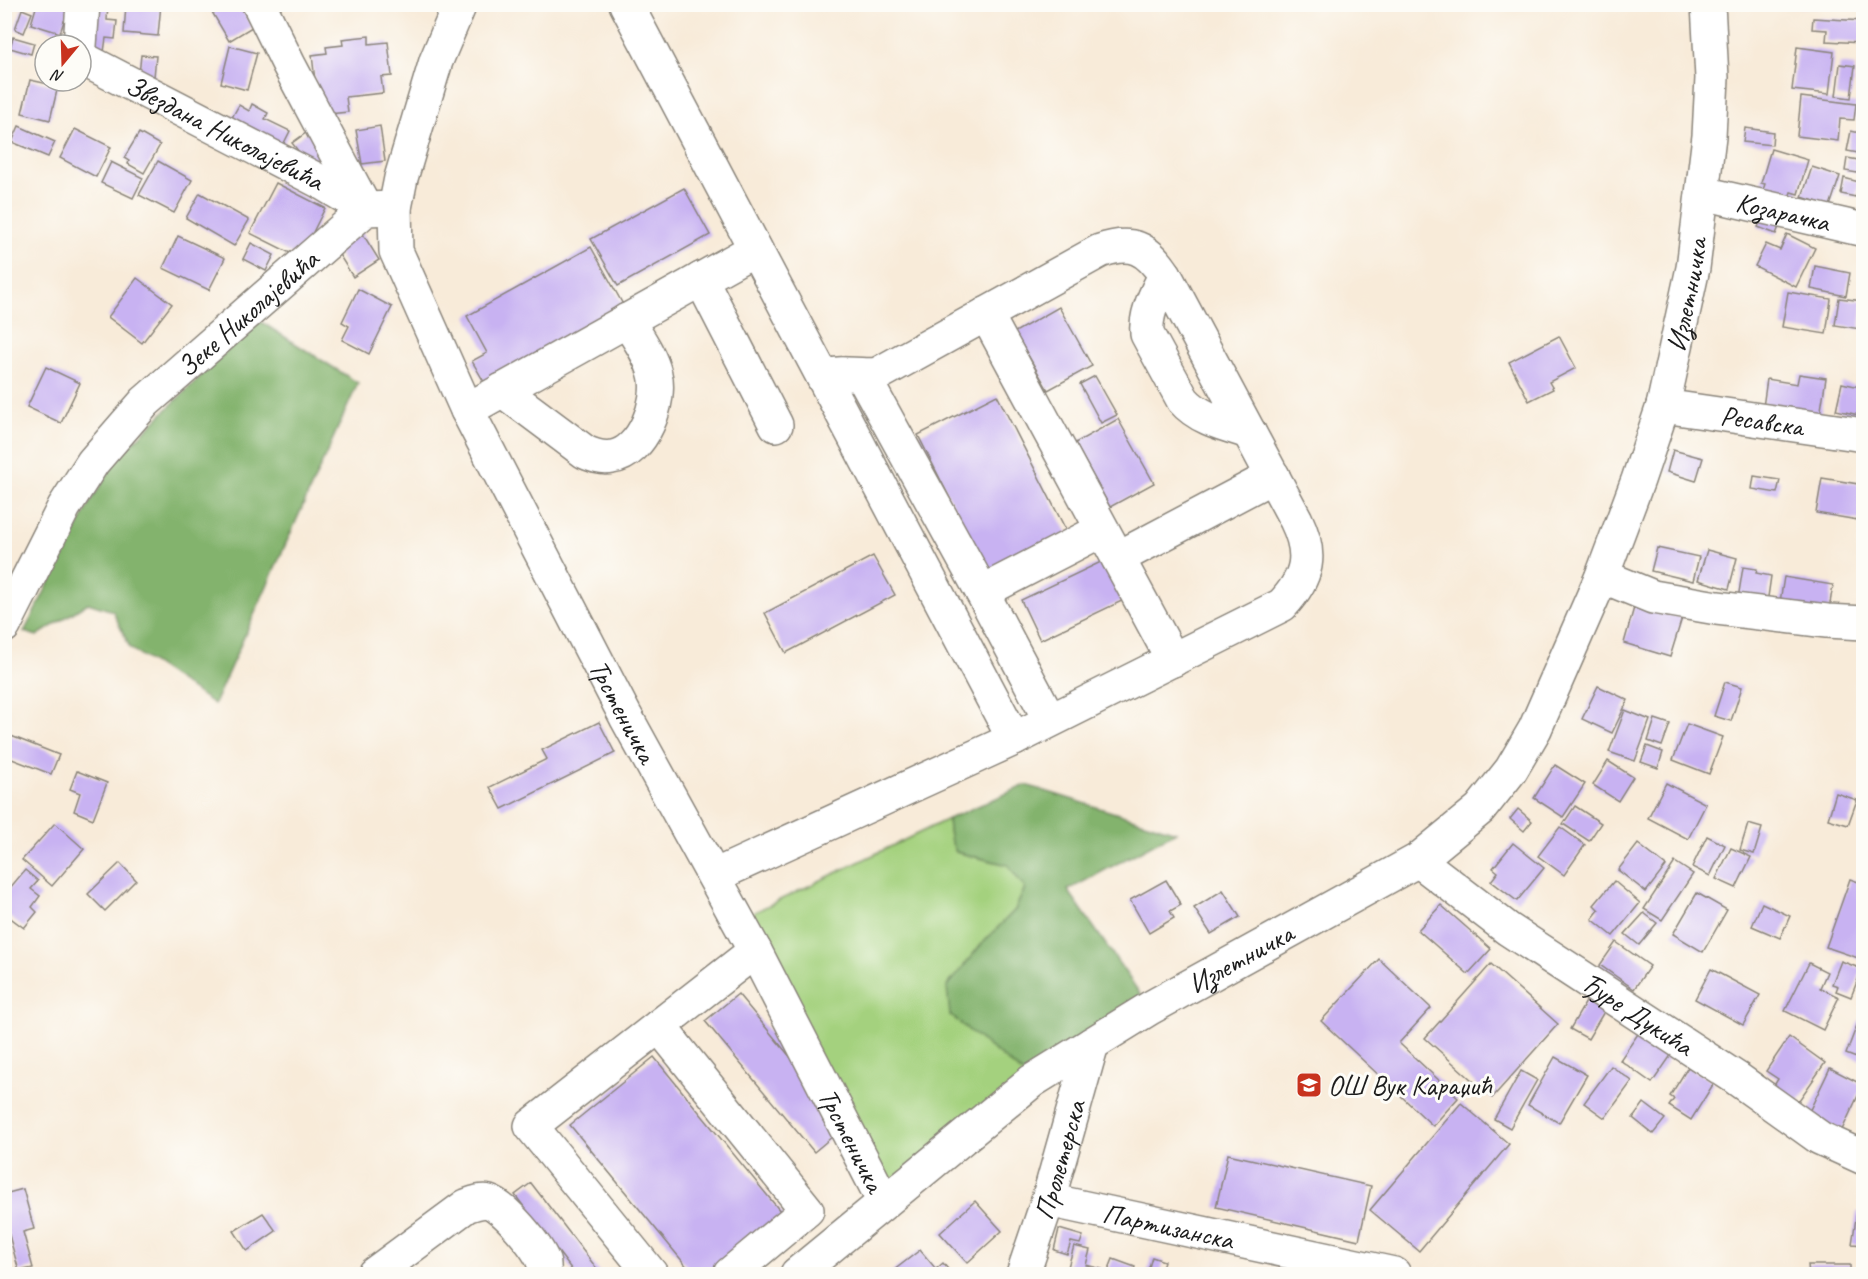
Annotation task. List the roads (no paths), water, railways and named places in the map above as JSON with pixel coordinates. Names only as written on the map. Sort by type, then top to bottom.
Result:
[{"type":"street","points":[[81,33],[83,4]]},
{"type":"street","name":"Звездана Николајевића","points":[[260,4],[289,65],[381,209]]},
{"type":"street","points":[[381,209],[401,178],[436,60],[460,4]]},
{"type":"street","points":[[626,4],[1014,739]]},
{"type":"street","name":"Излетничка","points":[[797,1275],[1032,1081],[1160,1003],[1418,860],[1480,809],[1511,770],[1535,729],[1602,576],[1663,406],[1693,268],[1703,194],[1712,78],[1708,4]]},
{"type":"street","name":"Звездана Николајевића","points":[[93,64],[319,181],[381,209]]},
{"type":"street","name":"Козарачка","points":[[1703,194],[1863,230]]},
{"type":"street","name":"Трстеничка","points":[[381,209],[396,251],[467,410],[626,717],[755,951],[884,1202]]},
{"type":"street","name":"Зеке Николајевића","points":[[4,626],[64,507],[93,462],[138,410],[381,209]]},
{"type":"street","points":[[714,876],[1014,739],[1282,605],[1295,590],[1304,571],[1307,554],[1304,537],[1165,275],[1156,260],[1143,250],[1129,245],[1115,245],[1100,251],[878,374],[863,376],[842,372],[823,377]]},
{"type":"street","points":[[467,410],[755,249]]},
{"type":"street","points":[[1165,275],[1149,311],[1146,323],[1147,334],[1177,391],[1190,409],[1200,415],[1249,432]]},
{"type":"street","points":[[701,279],[776,425]]},
{"type":"street","points":[[986,314],[1173,660]]},
{"type":"street","points":[[502,390],[585,452],[599,458],[614,457],[626,452],[637,442],[646,427],[655,408],[657,390],[655,374],[648,356],[627,320]]},
{"type":"street","points":[[863,376],[1050,720]]},
{"type":"street","name":"Ресавска","points":[[1663,406],[1863,435]]},
{"type":"street","points":[[1118,558],[1273,476]]},
{"type":"street","points":[[982,592],[1102,530]]},
{"type":"street","points":[[1602,576],[1653,597],[1717,608],[1863,623]]},
{"type":"street","name":"Ђуре Дукића","points":[[1418,860],[1508,929],[1736,1078],[1820,1138],[1863,1158]]},
{"type":"street","points":[[651,1275],[531,1126],[755,951]]},
{"type":"street","points":[[659,1026],[807,1210],[730,1275]]},
{"type":"street","name":"Пролетерска","points":[[1023,1275],[1048,1200],[1092,1044]]},
{"type":"street","name":"Партизанска","points":[[1048,1200],[1394,1275]]},
{"type":"street","points":[[374,1275],[466,1206],[477,1202],[487,1202],[506,1213],[540,1254],[544,1264],[544,1275]]},
{"type":"place","name":"ОШ Вук Караџић","points":[[1309,1085]]}]
